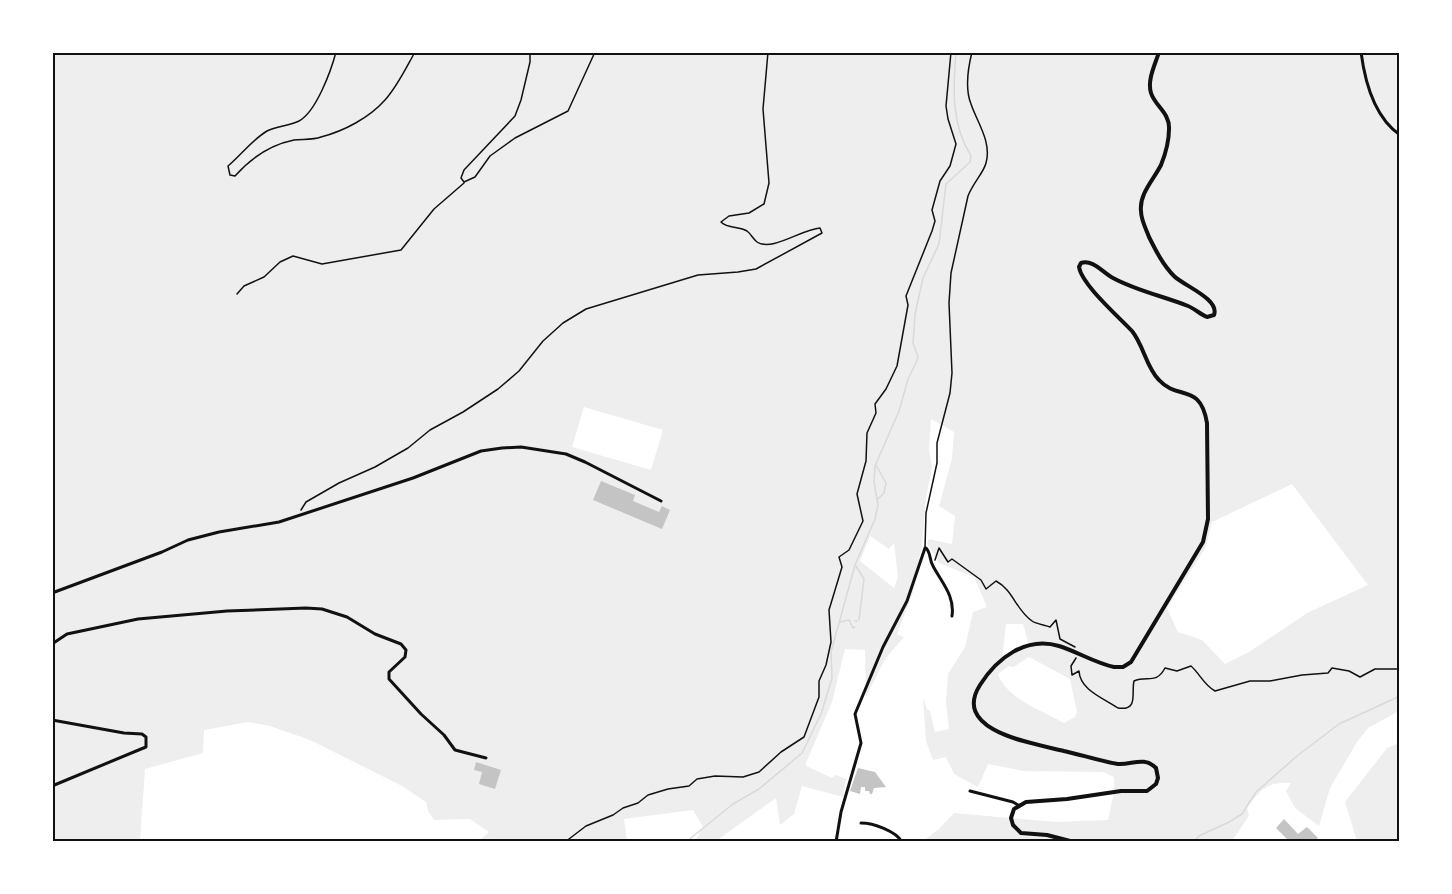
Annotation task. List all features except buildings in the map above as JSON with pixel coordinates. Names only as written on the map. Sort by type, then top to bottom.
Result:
[{"type":"street","points":[[1074,842],[1017,831],[1011,818],[1018,805],[1026,802],[1067,800],[1121,791],[1147,791],[1156,784],[1158,772],[1150,762],[1118,764],[1014,739],[989,728],[979,718],[975,708],[978,688],[1002,659],[1016,649],[1029,645],[1058,646],[1078,656],[1114,667],[1123,667],[1131,663],[1203,542],[1208,519],[1206,414],[1199,402],[1187,393],[1166,386],[1156,378],[1136,336],[1108,307],[1080,272],[1082,263],[1086,261],[1114,279],[1153,296],[1186,305],[1207,318],[1214,315],[1216,311],[1210,301],[1175,277],[1159,257],[1143,222],[1140,209],[1143,197],[1165,155],[1170,129],[1168,118],[1151,94],[1152,74],[1159,52]]},
{"type":"street","points":[[1361,52],[1365,76],[1377,110],[1391,128],[1400,135]]},
{"type":"street","points":[[52,593],[188,540],[219,532],[279,522],[413,478],[482,451],[521,447],[557,452],[599,469],[661,501]]},
{"type":"street","points":[[836,842],[841,812],[861,743],[855,714],[883,647],[907,602],[925,548],[929,550],[933,566],[952,599],[952,616]]},
{"type":"street","points":[[52,644],[67,634],[138,619],[227,611],[322,609],[346,617],[375,634],[401,644],[406,650],[405,657],[389,672],[389,679],[444,735],[455,750],[486,758]]},
{"type":"street","points":[[52,720],[142,734],[146,737],[147,742],[146,747],[52,786]]},
{"type":"street","points":[[970,791],[1018,805]]},
{"type":"street","points":[[861,823],[869,823],[894,832],[902,842]]},
{"type":"lane","points":[[925,548],[926,513],[937,463],[937,443],[950,393],[952,373],[951,273],[968,196],[986,162],[987,153],[983,132],[970,102],[968,82],[972,52]]},
{"type":"path","points":[[336,52],[333,67],[311,111],[299,121],[268,131],[228,166],[230,175],[235,176],[253,157],[277,145],[320,138],[343,129],[368,115],[386,99],[415,52]]},
{"type":"path","points":[[464,182],[461,178],[464,170],[515,116],[530,62],[530,52]]},
{"type":"path","points":[[237,294],[244,286],[264,277],[280,262],[293,256],[322,264],[401,250],[434,209],[464,182],[475,177],[490,156],[515,138],[568,111],[595,52]]},
{"type":"path","points":[[297,516],[306,502],[400,453],[430,429],[463,412],[498,388],[519,372],[549,335],[586,309],[698,275],[756,269],[822,233],[820,228],[811,229],[770,246],[758,242],[747,231],[725,226],[721,222],[729,216],[749,213],[764,204],[768,194],[763,109],[763,87],[768,52]]},
{"type":"path","points":[[565,842],[586,826],[638,803],[648,795],[690,786],[697,779],[715,776],[743,777],[759,772],[781,752],[804,737],[819,697],[819,681],[826,665],[831,642],[829,610],[842,567],[839,557],[849,549],[863,520],[857,494],[866,461],[867,433],[876,413],[875,404],[886,389],[897,366],[908,305],[906,296],[932,231],[935,221],[932,210],[940,181],[950,166],[956,144],[946,106],[951,52]]},
{"type":"path","points":[[933,566],[939,548],[948,562],[952,559],[981,580],[986,589],[996,581],[1006,586],[1032,621],[1050,627],[1056,620],[1060,639],[1079,650],[1071,666],[1072,675],[1079,671],[1079,678],[1084,687],[1118,708],[1129,707],[1133,698],[1134,681],[1140,678],[1150,680],[1162,675],[1165,668],[1177,671],[1191,666],[1202,676],[1206,686],[1215,691],[1250,681],[1270,681],[1328,672],[1332,668],[1349,671],[1360,677],[1375,669],[1400,669]]},
{"type":"shaded area","points":[[52,53],[1399,53],[1399,711],[1368,728],[1357,742],[1330,788],[1319,826],[1295,808],[1286,791],[1291,783],[1283,783],[1265,788],[1247,807],[1249,816],[1232,841],[923,841],[939,829],[954,813],[1056,822],[1108,820],[1114,792],[1114,777],[1103,772],[1024,771],[988,764],[978,787],[954,774],[946,757],[933,760],[926,741],[923,698],[930,711],[935,732],[949,729],[946,703],[948,674],[965,647],[973,612],[987,607],[974,577],[939,563],[927,543],[929,539],[952,544],[955,516],[939,506],[952,459],[954,432],[931,419],[929,449],[932,468],[926,498],[922,545],[913,592],[897,634],[904,637],[885,659],[866,697],[865,650],[845,649],[832,702],[806,763],[806,766],[832,778],[836,775],[846,779],[843,797],[802,786],[794,814],[780,825],[776,798],[716,841],[695,841],[703,827],[693,810],[624,819],[627,840],[622,841],[479,841],[489,832],[470,819],[434,820],[428,811],[426,802],[402,786],[310,740],[270,726],[248,722],[204,730],[203,753],[145,769],[140,841],[53,841]],"holes":[[[584,407],[663,430],[651,470],[572,447]],[[1292,484],[1368,585],[1307,613],[1249,652],[1225,664],[1202,640],[1178,632],[1167,608],[1206,547],[1212,522]],[[870,536],[889,549],[894,543],[898,577],[894,588],[860,561]],[[1006,624],[1023,624],[1029,645],[1002,659]],[[1029,657],[1070,679],[1077,712],[1075,717],[1064,723],[1017,697],[1002,683],[998,674],[1009,666],[1013,667]]]},
{"type":"shaded area","points":[[1399,743],[1399,841],[1357,841],[1345,802],[1387,748]]},
{"type":"waterway","points":[[686,842],[733,804],[759,789],[802,753],[821,714],[832,678],[831,652],[855,565],[875,519],[878,505],[874,482],[875,466],[899,411],[908,379],[918,357],[913,343],[915,314],[923,278],[939,244],[946,184],[970,162],[971,156],[964,144],[955,106],[956,52]]},
{"type":"waterway","points":[[876,465],[886,483],[884,493],[877,500]]},
{"type":"waterway","points":[[856,566],[864,579],[859,620]]},
{"type":"waterway","points":[[840,622],[849,620],[853,628],[855,627]]},
{"type":"waterway","points":[[1194,842],[1199,836],[1242,814],[1256,792],[1297,756],[1339,724],[1400,696]]}]
